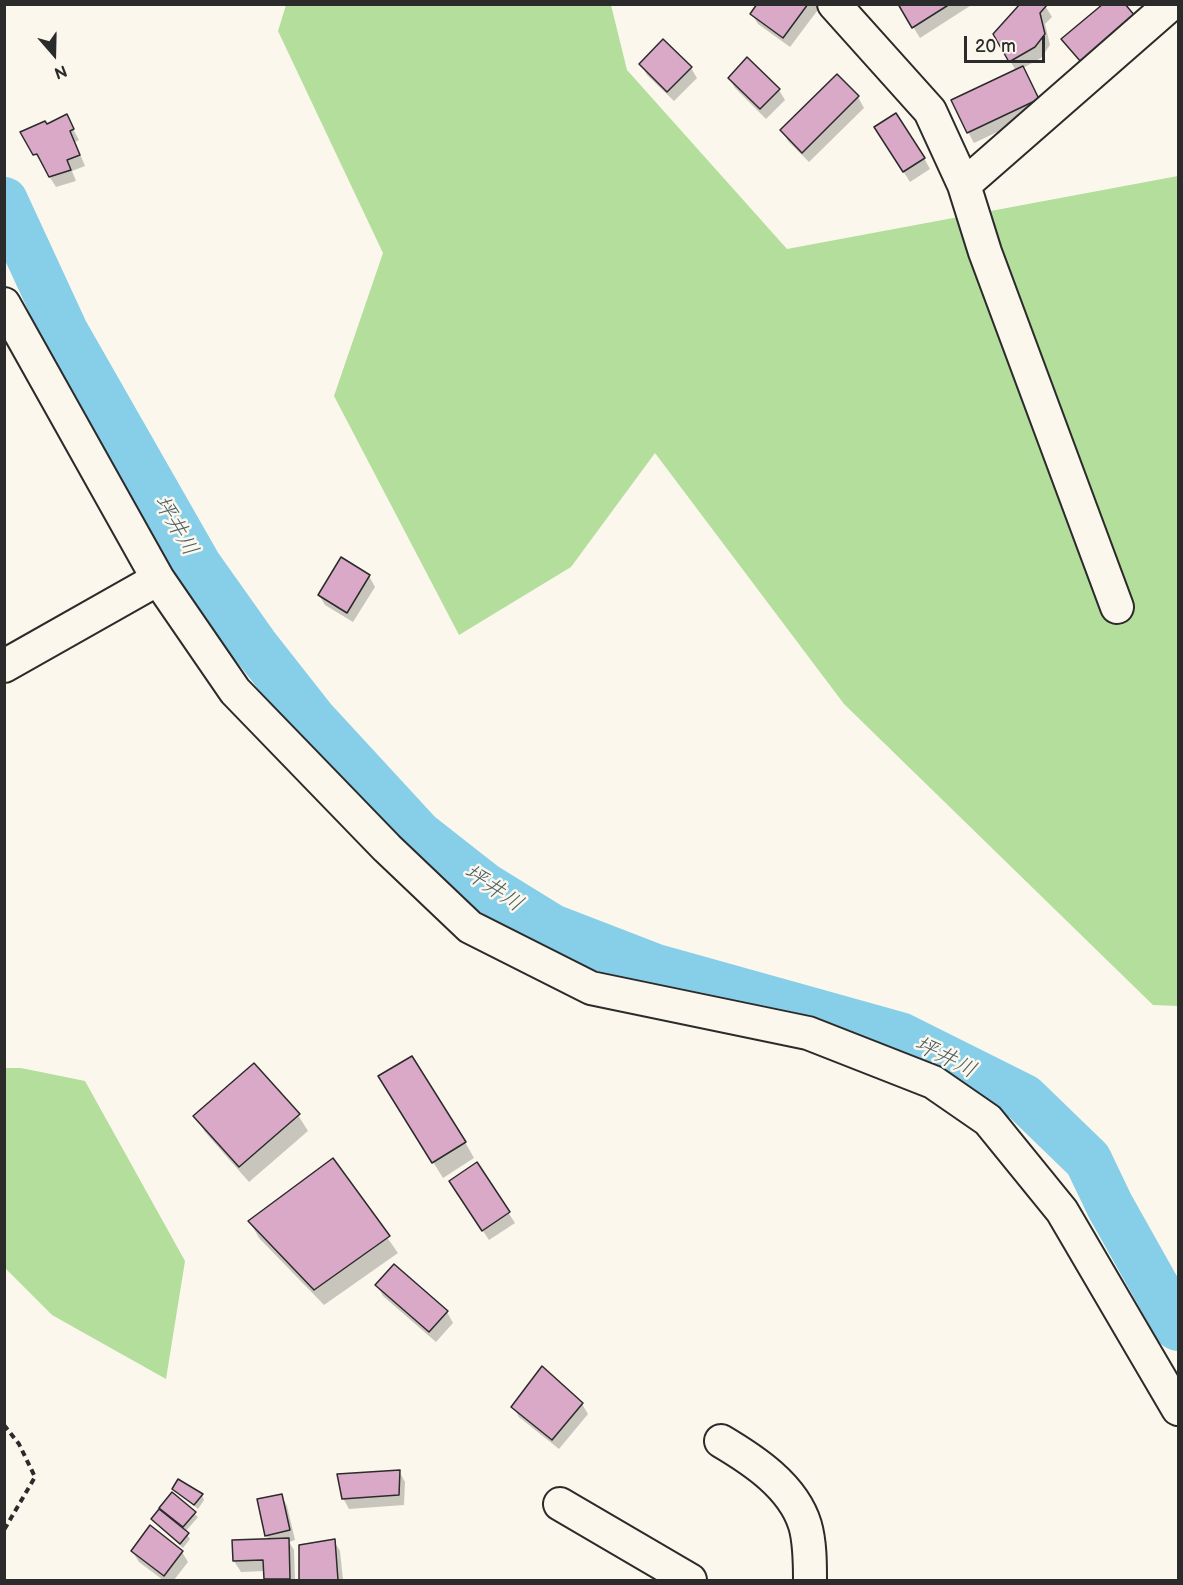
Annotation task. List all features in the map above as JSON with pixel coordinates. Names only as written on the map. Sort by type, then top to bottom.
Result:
[{"type":"street","points":[[834,4],[930,111],[964,185],[985,252],[1117,607]]},
{"type":"street","points":[[964,185],[1171,4]]},
{"type":"street","points":[[4,304],[158,579],[235,691],[387,848],[470,927],[591,988],[808,1033],[933,1082],[988,1120],[1062,1211],[1179,1409]]},
{"type":"street","points":[[4,666],[158,579]]},
{"type":"street","points":[[721,1441],[755,1461],[787,1494],[805,1524],[810,1581]]},
{"type":"street","points":[[560,1504],[690,1581]]},
{"type":"path","points":[[4,1425],[19,1444],[34,1477],[4,1530]]},
{"type":"green space","points":[[286,5],[611,5],[627,70],[787,249],[1178,176],[1178,1006],[1153,1005],[844,704],[655,453],[571,567],[459,635],[334,396],[383,253],[278,31]]},
{"type":"green space","points":[[4,1068],[21,1068],[85,1081],[185,1261],[166,1379],[52,1315],[5,1268]]},
{"type":"building","points":[[757,4],[808,4],[783,38],[750,14]]},
{"type":"building","points":[[898,4],[950,4],[912,28]]},
{"type":"building","points":[[1020,4],[1047,5],[1040,13],[1045,34],[1035,47],[1009,62],[993,34]]},
{"type":"building","points":[[1103,4],[1125,4],[1135,16],[1081,62],[1061,39]]},
{"type":"building","points":[[663,39],[692,67],[667,92],[639,64]]},
{"type":"building","points":[[747,57],[780,89],[760,109],[728,78]]},
{"type":"building","points":[[1023,66],[1039,99],[967,133],[951,100]]},
{"type":"building","points":[[837,74],[859,96],[802,153],[780,130]]},
{"type":"building","points":[[896,113],[925,158],[903,172],[874,127]]},
{"type":"building","points":[[67,114],[74,129],[70,131],[80,155],[67,160],[71,170],[49,177],[37,154],[33,155],[20,132],[45,121],[47,124]]},
{"type":"building","points":[[341,557],[370,575],[347,613],[318,595]]},
{"type":"building","points":[[412,1056],[466,1142],[432,1163],[378,1076]]},
{"type":"building","points":[[254,1063],[300,1114],[239,1167],[193,1116]]},
{"type":"building","points":[[333,1158],[390,1236],[314,1290],[248,1221]]},
{"type":"building","points":[[477,1162],[510,1212],[482,1231],[449,1181]]},
{"type":"building","points":[[394,1264],[448,1311],[429,1332],[375,1285]]},
{"type":"building","points":[[542,1366],[583,1403],[552,1440],[511,1407]]},
{"type":"building","points":[[400,1470],[399,1495],[342,1499],[337,1474]]},
{"type":"building","points":[[178,1479],[203,1494],[194,1505],[172,1489]]},
{"type":"building","points":[[172,1492],[196,1512],[183,1527],[159,1508]]},
{"type":"building","points":[[282,1494],[290,1530],[265,1536],[257,1499]]},
{"type":"building","points":[[159,1509],[189,1533],[180,1544],[151,1519]]},
{"type":"building","points":[[150,1525],[183,1551],[164,1576],[131,1551]]},
{"type":"building","points":[[289,1538],[290,1579],[264,1579],[263,1560],[233,1561],[232,1540]]},
{"type":"building","points":[[335,1539],[338,1580],[299,1580],[299,1545]]},
{"type":"waterway","name":"坪井川","points":[[4,201],[65,333],[198,566],[254,645],[313,720],[419,835],[484,886],[552,928],[653,967],[900,1036],[1024,1098],[1088,1160],[1110,1206],[1178,1327]]}]
